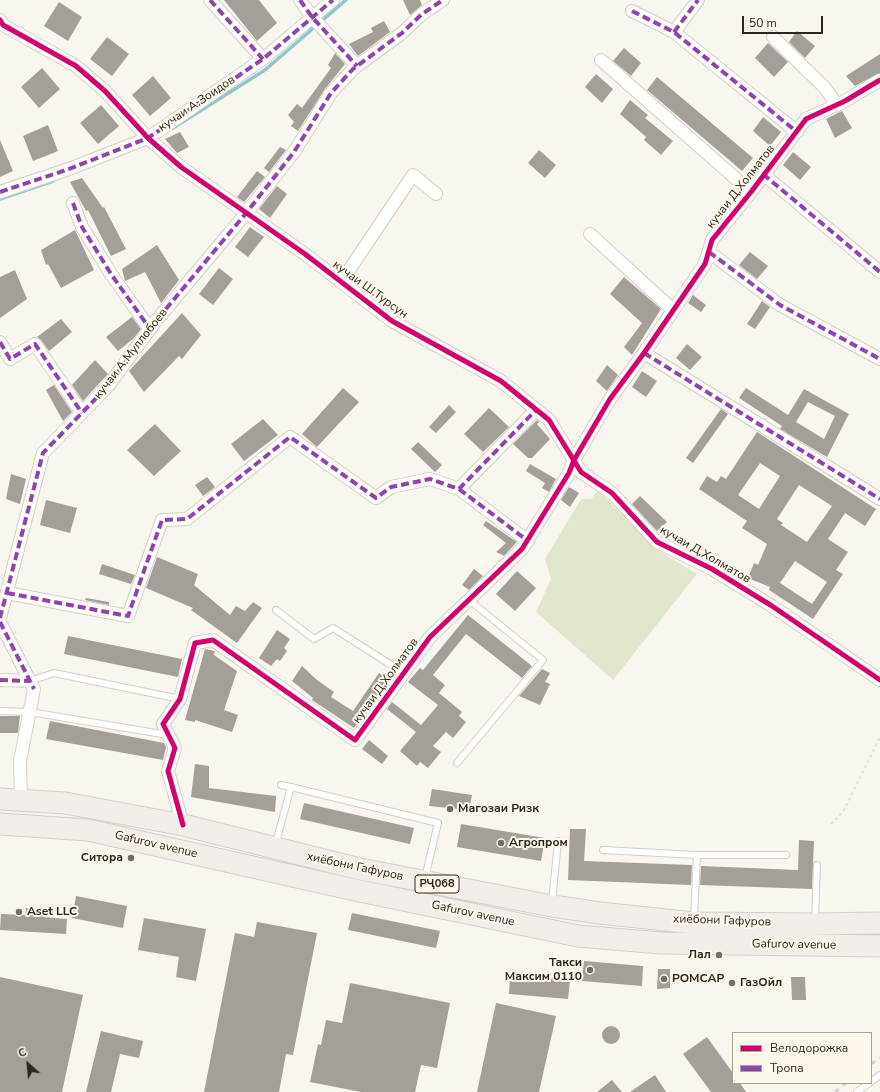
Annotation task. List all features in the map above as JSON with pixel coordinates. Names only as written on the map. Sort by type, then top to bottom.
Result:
[{"type":"highway","name":"хиёбони Гафуров","points":[[0,799],[64,803],[183,825],[274,849],[360,869],[552,906],[694,923],[880,923]]},
{"type":"highway","name":"Gafurov avenue","points":[[0,824],[88,830],[355,890],[578,936],[660,943],[880,946]]},
{"type":"highway","points":[[355,890],[360,869]]},
{"type":"highway","points":[[795,923],[796,945]]},
{"type":"street","points":[[210,0],[263,59]]},
{"type":"street","points":[[300,0],[317,22],[357,66]]},
{"type":"street","name":"кучаи А.Зоидов","points":[[0,192],[150,140],[317,22],[333,0]]},
{"type":"street","name":"кучаи А.Муллобоев","points":[[0,618],[43,453],[108,386],[150,329],[247,212],[294,152],[331,93],[357,66],[402,33],[422,14],[443,0]]},
{"type":"street","points":[[674,32],[698,0]]},
{"type":"street","points":[[632,11],[674,32],[796,132]]},
{"type":"street","name":"кучаи Ш.Турсун","points":[[0,20],[4,25],[76,66],[105,91],[150,140],[181,167],[247,212],[392,321],[501,381],[549,420],[574,460]]},
{"type":"street","points":[[773,37],[825,88],[837,105]]},
{"type":"street","points":[[601,60],[751,192]]},
{"type":"street","name":"кучаи Д,Холматов","points":[[180,699],[195,643],[213,640],[355,740],[430,637],[522,549],[528,541],[569,473],[574,460],[610,399],[644,353],[705,264],[712,240],[751,192],[763,174],[806,119],[837,105],[880,80]]},
{"type":"street","points":[[763,174],[880,272]]},
{"type":"street","points":[[341,282],[413,175],[436,194]]},
{"type":"street","points":[[73,203],[82,227],[150,329]]},
{"type":"street","points":[[590,234],[673,310]]},
{"type":"street","points":[[708,252],[780,304],[880,359]]},
{"type":"street","points":[[0,342],[10,359],[35,344],[82,413]]},
{"type":"street","points":[[644,353],[880,498]]},
{"type":"street","points":[[459,489],[536,410]]},
{"type":"street","points":[[7,593],[128,616],[162,520],[187,519],[290,437],[376,498],[392,487],[430,479],[459,489],[528,541]]},
{"type":"street","name":"кучаи Д,Холматов","points":[[574,460],[581,472],[612,494],[657,542],[712,569],[772,606],[880,680]]},
{"type":"street","points":[[0,622],[32,685],[30,712],[20,761],[21,800]]},
{"type":"street","points":[[0,680],[32,685]]},
{"type":"street","points":[[180,699],[163,724],[175,748],[168,771],[183,825]]},
{"type":"lane","points":[[456,763],[543,660],[469,600]]},
{"type":"lane","points":[[276,610],[314,639],[333,628],[404,673]]},
{"type":"lane","points":[[32,685],[54,673],[180,699]]},
{"type":"lane","points":[[0,711],[30,712],[169,735]]},
{"type":"lane","points":[[281,785],[438,822],[424,882]]},
{"type":"lane","points":[[274,849],[291,787]]},
{"type":"lane","points":[[552,906],[558,841]]},
{"type":"lane","points":[[603,850],[697,854],[786,854]]},
{"type":"lane","points":[[694,923],[697,854]]},
{"type":"lane","points":[[815,924],[817,865]]},
{"type":"lane","points":[[857,1092],[867,1084]]},
{"type":"path","points":[[831,824],[843,812],[880,737]]},
{"type":"green space","points":[[598,490],[654,548],[697,574],[613,680],[536,612],[551,579],[545,559],[581,499],[591,499]]},
{"type":"building","points":[[224,0],[259,0],[277,23],[257,41]]},
{"type":"building","points":[[403,0],[420,0],[422,5],[410,15]]},
{"type":"building","points":[[59,2],[82,17],[68,41],[44,26]]},
{"type":"building","points":[[384,21],[390,32],[358,56],[349,44],[373,32],[371,28]]},
{"type":"building","points":[[797,31],[815,46],[805,58],[789,42]]},
{"type":"building","points":[[107,37],[129,54],[112,76],[90,59]]},
{"type":"building","points":[[768,43],[788,62],[774,77],[755,58]]},
{"type":"building","points":[[624,48],[641,63],[631,76],[613,61]]},
{"type":"building","points":[[335,53],[345,64],[325,89],[298,131],[291,126],[294,122],[288,115],[297,104],[302,108],[331,68],[328,65]]},
{"type":"building","points":[[880,54],[880,73],[855,86],[846,76]]},
{"type":"building","points":[[42,68],[60,89],[39,108],[21,87]]},
{"type":"building","points":[[596,74],[613,89],[602,103],[585,87]]},
{"type":"building","points":[[153,76],[171,98],[150,116],[132,95]]},
{"type":"building","points":[[657,77],[753,158],[742,171],[647,90]]},
{"type":"building","points":[[630,100],[648,115],[645,118],[673,141],[661,155],[644,140],[646,137],[620,114]]},
{"type":"building","points":[[101,105],[119,126],[98,144],[80,123]]},
{"type":"building","points":[[842,111],[852,128],[835,138],[826,119]]},
{"type":"building","points":[[763,117],[781,132],[770,146],[753,131]]},
{"type":"building","points":[[48,125],[58,151],[33,161],[23,136]]},
{"type":"building","points":[[180,132],[189,147],[177,153],[165,139]]},
{"type":"building","points":[[0,140],[13,171],[0,177]]},
{"type":"building","points":[[280,147],[286,150],[269,172],[264,168]]},
{"type":"building","points":[[539,150],[556,165],[545,178],[528,163]]},
{"type":"building","points":[[793,152],[811,167],[800,180],[783,165]]},
{"type":"building","points":[[257,171],[265,177],[244,202],[237,197]]},
{"type":"building","points":[[82,178],[103,208],[104,207],[126,249],[111,256],[88,210],[86,211],[70,182]]},
{"type":"building","points":[[277,186],[287,194],[270,218],[259,209]]},
{"type":"building","points":[[250,227],[264,237],[248,257],[235,247]]},
{"type":"building","points":[[75,230],[94,270],[61,288],[48,264],[46,265],[41,250]]},
{"type":"building","points":[[157,245],[179,280],[161,303],[145,272],[125,281],[122,269]]},
{"type":"building","points":[[750,252],[768,266],[757,279],[739,265]]},
{"type":"building","points":[[219,268],[233,279],[213,305],[199,294]]},
{"type":"building","points":[[15,270],[27,299],[0,318],[0,277]]},
{"type":"building","points":[[624,277],[661,309],[632,355],[624,347],[642,323],[610,294]]},
{"type":"building","points":[[693,295],[706,305],[701,312],[688,303]]},
{"type":"building","points":[[762,301],[770,307],[755,329],[747,324]]},
{"type":"building","points":[[182,313],[201,335],[182,359],[179,356],[144,392],[129,371]]},
{"type":"building","points":[[132,317],[141,329],[133,339],[118,351],[106,337]]},
{"type":"building","points":[[61,319],[72,332],[49,351],[37,337]]},
{"type":"building","points":[[687,344],[702,357],[690,370],[676,358]]},
{"type":"building","points":[[95,360],[108,374],[83,401],[72,385]]},
{"type":"building","points":[[607,365],[618,375],[607,391],[596,381]]},
{"type":"building","points":[[642,371],[657,381],[646,397],[632,387]]},
{"type":"building","points":[[54,385],[72,412],[63,421],[46,390]]},
{"type":"building","points":[[343,388],[359,402],[317,447],[302,434]]},
{"type":"building","points":[[746,388],[788,415],[804,389],[849,414],[827,457],[780,429],[782,426],[739,398]],"holes":[[[808,402],[835,416],[824,439],[796,422]]]},
{"type":"building","points":[[449,405],[456,412],[436,433],[429,427]]},
{"type":"building","points":[[489,408],[509,427],[483,452],[464,434]]},
{"type":"building","points":[[721,409],[728,414],[693,463],[686,458]]},
{"type":"building","points":[[263,419],[278,435],[244,461],[231,444]]},
{"type":"building","points":[[537,420],[539,422],[537,424],[550,439],[532,458],[528,458],[513,444]]},
{"type":"building","points":[[155,424],[181,451],[154,476],[127,450]]},
{"type":"building","points":[[757,432],[876,509],[865,526],[845,513],[828,539],[848,552],[836,570],[843,574],[813,619],[769,590],[770,587],[748,578],[754,563],[758,565],[767,544],[742,528],[747,521],[699,489],[707,476],[717,482],[721,476],[726,479]],"holes":[[[760,463],[780,476],[759,509],[738,495]],[[799,485],[832,506],[807,542],[781,525],[783,523],[777,519]],[[795,561],[827,582],[812,604],[780,583]]]},
{"type":"building","points":[[418,442],[442,465],[435,472],[411,449]]},
{"type":"building","points":[[530,464],[556,479],[549,492],[542,488],[545,483],[526,471]]},
{"type":"building","points":[[11,474],[26,479],[20,504],[6,499]]},
{"type":"building","points":[[207,477],[215,487],[203,496],[195,485]]},
{"type":"building","points":[[569,487],[579,493],[570,507],[561,500]]},
{"type":"building","points":[[640,496],[667,522],[657,531],[632,504]]},
{"type":"building","points":[[46,500],[77,508],[70,533],[40,525]]},
{"type":"building","points":[[486,521],[517,542],[504,556],[496,552],[506,543],[483,525]]},
{"type":"building","points":[[157,557],[198,574],[194,585],[230,615],[236,606],[245,611],[253,602],[262,608],[237,643],[191,610],[193,608],[146,588]]},
{"type":"building","points":[[102,564],[135,575],[131,584],[99,574]]},
{"type":"building","points":[[474,569],[483,576],[469,590],[462,585]]},
{"type":"building","points":[[517,571],[536,588],[515,611],[496,594]]},
{"type":"building","points":[[86,598],[109,602],[109,605],[85,600]]},
{"type":"building","points":[[468,615],[532,666],[522,678],[466,634],[433,675],[445,685],[439,693],[462,712],[459,716],[466,722],[453,738],[446,732],[433,746],[441,752],[428,768],[420,762],[417,766],[400,751],[416,732],[387,709],[392,702],[421,725],[438,705],[408,682],[420,668],[423,670]]},
{"type":"building","points":[[277,630],[290,639],[284,648],[287,651],[280,661],[277,659],[271,666],[259,658]]},
{"type":"building","points":[[68,636],[182,659],[178,677],[64,654]]},
{"type":"building","points":[[205,649],[215,651],[214,655],[237,671],[224,710],[238,715],[232,732],[195,720],[195,722],[185,720]]},
{"type":"building","points":[[302,666],[317,680],[334,692],[331,697],[353,711],[379,673],[389,679],[354,728],[312,700],[313,698],[292,681]]},
{"type":"building","points":[[542,669],[550,673],[545,682],[550,684],[540,705],[519,696]]},
{"type":"building","points":[[0,716],[20,716],[18,733],[0,733]]},
{"type":"building","points":[[50,721],[164,743],[166,747],[163,760],[46,739]]},
{"type":"building","points":[[369,740],[388,756],[382,764],[362,749]]},
{"type":"building","points":[[195,764],[209,766],[209,788],[276,796],[275,812],[191,797]]},
{"type":"building","points":[[432,789],[472,795],[469,810],[429,806]]},
{"type":"building","points":[[304,803],[414,828],[410,844],[300,819]]},
{"type":"building","name":"Агропром","points":[[461,824],[545,838],[541,861],[457,847]]},
{"type":"building","points":[[570,829],[586,829],[584,861],[692,865],[691,885],[568,880]]},
{"type":"building","points":[[799,840],[814,841],[812,889],[700,885],[701,866],[798,870]]},
{"type":"building","points":[[76,896],[127,906],[123,928],[72,918]]},
{"type":"building","points":[[26,908],[44,909],[43,917],[67,919],[66,934],[0,930],[1,914],[25,915]]},
{"type":"building","points":[[352,913],[440,931],[436,948],[348,930]]},
{"type":"building","points":[[144,918],[206,929],[196,981],[176,977],[179,957],[138,950]]},
{"type":"building","points":[[257,922],[317,933],[293,1055],[286,1054],[279,1092],[204,1092],[235,933],[254,937]]},
{"type":"building","points":[[584,961],[643,966],[642,986],[582,981]]},
{"type":"building","name":"РОМСАР","points":[[658,969],[670,969],[670,988],[657,989]]},
{"type":"building","points":[[510,975],[570,980],[568,999],[509,994]]},
{"type":"building","points":[[0,977],[83,995],[62,1092],[0,1092]]},
{"type":"building","points":[[791,977],[805,977],[806,1000],[792,1000]]},
{"type":"building","points":[[350,983],[450,1003],[437,1068],[421,1065],[415,1092],[361,1092],[310,1082],[318,1044],[321,1045],[326,1020],[342,1023]]},
{"type":"building","points":[[496,1003],[556,1016],[539,1092],[477,1092]]},
{"type":"building","points":[[611,1026],[617,1029],[620,1035],[617,1041],[611,1044],[605,1041],[602,1035],[605,1029]]},
{"type":"building","points":[[101,1031],[143,1041],[139,1058],[120,1054],[111,1092],[86,1092]]},
{"type":"building","points":[[707,1037],[732,1072],[732,1084],[741,1084],[746,1092],[711,1092],[683,1054]]},
{"type":"building","points":[[655,1075],[666,1092],[630,1092]]},
{"type":"building","points":[[612,1080],[622,1092],[597,1092]]},
{"type":"waterway","points":[[173,128],[265,70],[346,0]]},
{"type":"waterway","points":[[0,199],[53,181]]},
{"type":"railway","points":[[872,1063],[880,1058]]},
{"type":"railway","points":[[835,1092],[845,1084]]},
{"type":"marked path","points":[[210,0],[263,59]]},
{"type":"marked path","points":[[300,0],[312,17],[357,66]]},
{"type":"marked path","points":[[0,192],[69,169],[148,138],[263,59],[333,0]]},
{"type":"marked path","points":[[0,618],[43,453],[108,386],[155,322],[247,212],[294,152],[331,93],[353,69],[402,33],[422,14],[443,0]]},
{"type":"marked path","points":[[674,32],[698,0]]},
{"type":"marked path","points":[[632,11],[674,32],[797,132]]},
{"type":"marked path","points":[[763,174],[880,272]]},
{"type":"marked path","points":[[73,203],[82,227],[111,274],[150,329]]},
{"type":"marked path","points":[[709,252],[780,305],[880,359]]},
{"type":"marked path","points":[[0,342],[10,359],[35,344],[82,413]]},
{"type":"marked path","points":[[644,353],[880,499]]},
{"type":"marked path","points":[[7,593],[128,616],[162,520],[187,519],[290,437],[376,498],[391,487],[430,479],[459,489],[536,410]]},
{"type":"marked path","points":[[459,489],[528,541]]},
{"type":"marked path","points":[[0,622],[34,689]]},
{"type":"marked path","points":[[0,680],[30,681]]},
{"type":"cycle path","points":[[0,20],[3,25],[76,66],[105,91],[148,138],[181,167],[305,254],[392,321],[501,381],[549,420],[581,472],[612,493],[657,542],[712,569],[772,606],[880,680]]},
{"type":"cycle path","points":[[183,825],[168,771],[175,748],[163,724],[180,699],[195,643],[213,640],[355,740],[430,637],[522,549],[569,473],[574,460],[610,399],[644,353],[705,264],[712,240],[751,192],[806,119],[845,101],[880,80]]},
{"type":"place","name":"Магозаи Ризк","points":[[450,809]]},
{"type":"place","name":"Агропром","points":[[501,843]]},
{"type":"place","name":"Ситора","points":[[131,858]]},
{"type":"place","name":"Aset LLC","points":[[19,912]]},
{"type":"place","name":"Лал","points":[[719,955]]},
{"type":"place","name":"Такси Максим 0110","points":[[590,970]]},
{"type":"place","name":"РОМСАР","points":[[664,979]]},
{"type":"place","name":"ГазОйл","points":[[732,983]]}]
